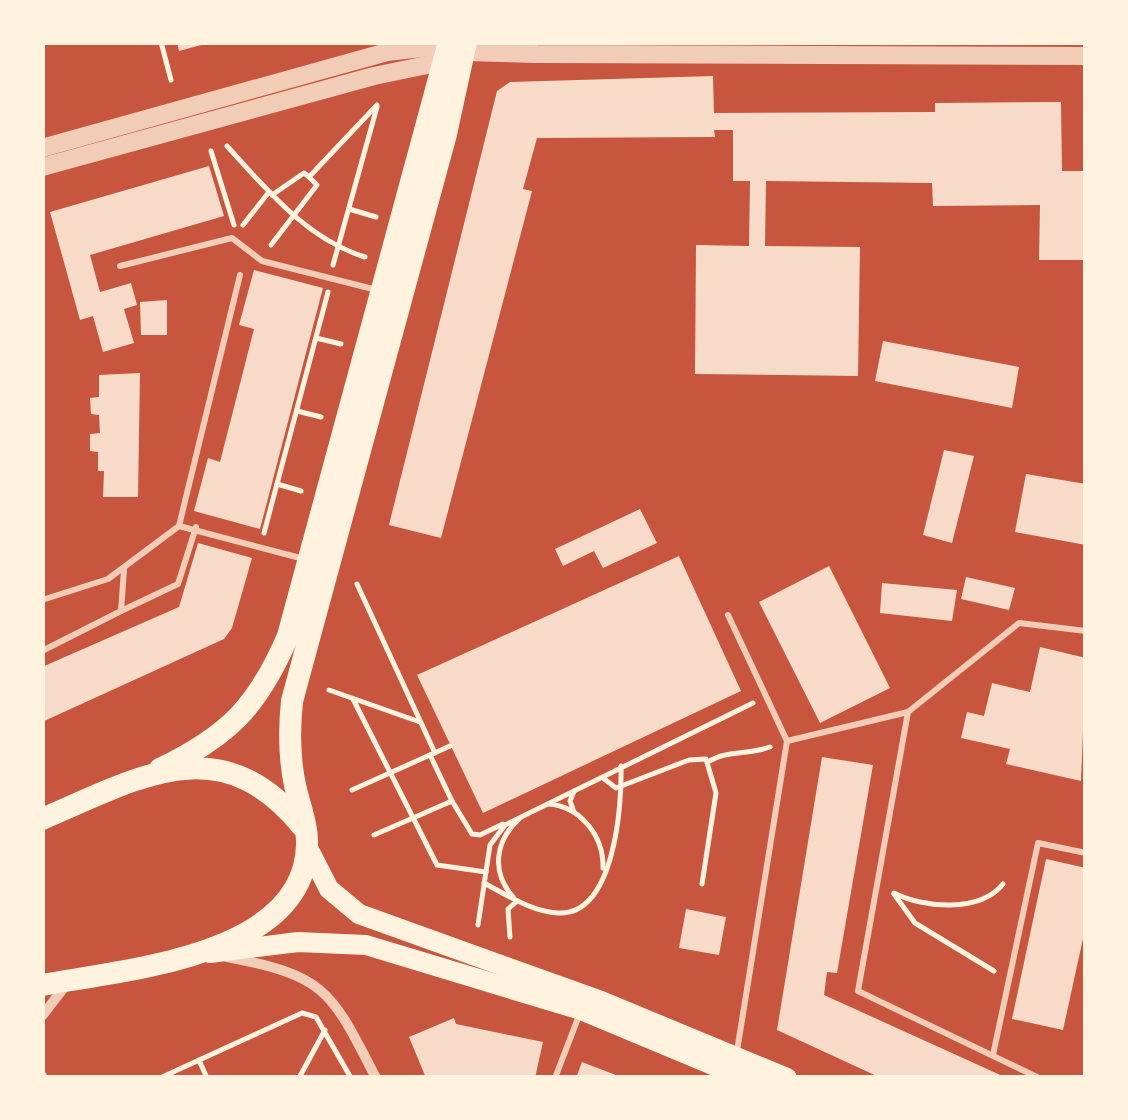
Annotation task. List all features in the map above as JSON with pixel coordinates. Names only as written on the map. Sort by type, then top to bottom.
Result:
[{"type":"highway","points":[[42,819],[160,769],[210,742],[244,714],[260,693],[288,636],[454,49]]},
{"type":"highway","points":[[42,984],[207,953],[277,909],[301,874],[306,837],[289,755],[292,702],[454,49]]},
{"type":"highway","points":[[160,769],[215,771],[253,782],[272,792],[306,837]]},
{"type":"main road","points":[[306,837],[329,889],[359,914],[788,1078]]},
{"type":"main road","points":[[207,953],[298,942],[366,944],[581,1010],[744,1078]]},
{"type":"street","points":[[42,167],[374,76],[454,49]]},
{"type":"street","points":[[42,148],[374,55],[454,49],[1086,56]]},
{"type":"street","points":[[207,953],[276,966],[319,986],[337,1003],[376,1078]]},
{"type":"street","points":[[42,1016],[66,985],[90,976]]},
{"type":"lane","points":[[120,266],[232,238],[260,260],[383,292]]},
{"type":"lane","points":[[42,600],[96,584],[124,569],[179,526],[240,275]]},
{"type":"lane","points":[[179,526],[196,527],[310,560]]},
{"type":"lane","points":[[42,651],[178,584],[196,527]]},
{"type":"lane","points":[[121,611],[124,569]]},
{"type":"lane","points":[[728,615],[788,742],[736,1055]]},
{"type":"lane","points":[[788,742],[908,712],[1019,623],[1086,631]]},
{"type":"lane","points":[[908,712],[858,991],[1039,1078]]},
{"type":"lane","points":[[992,1055],[1038,843],[1086,853]]},
{"type":"lane","points":[[555,1078],[581,1010]]},
{"type":"path","points":[[161,42],[171,80]]},
{"type":"path","points":[[260,545],[377,105],[308,176]]},
{"type":"path","points":[[227,146],[294,216],[337,249],[365,257]]},
{"type":"path","points":[[211,151],[236,232],[271,194],[304,173],[317,185],[260,260]]},
{"type":"path","points":[[349,210],[376,217]]},
{"type":"path","points":[[316,338],[342,344]]},
{"type":"path","points":[[296,411],[321,417]]},
{"type":"path","points":[[277,484],[301,491]]},
{"type":"path","points":[[357,584],[422,722],[452,801],[476,836],[766,697]]},
{"type":"path","points":[[329,690],[422,722]]},
{"type":"path","points":[[354,698],[439,868],[486,872]]},
{"type":"path","points":[[352,790],[450,746]]},
{"type":"path","points":[[600,777],[618,787],[690,760],[708,762],[724,754],[746,756],[762,750]]},
{"type":"path","points":[[702,884],[716,793],[708,762]]},
{"type":"path","points":[[484,884],[544,911],[566,913],[590,897],[602,876],[621,818],[621,766]]},
{"type":"path","points":[[576,789],[570,796],[576,814]]},
{"type":"path","points":[[374,835],[452,801]]},
{"type":"path","points":[[545,804],[563,806],[596,834],[604,858],[602,876]]},
{"type":"path","points":[[518,900],[501,878],[498,854],[511,826],[530,811]]},
{"type":"path","points":[[478,924],[495,835],[519,816]]},
{"type":"path","points":[[596,834],[609,837],[618,829]]},
{"type":"path","points":[[1003,884],[991,895],[953,904],[933,904],[892,892],[915,924],[1008,979]]},
{"type":"path","points":[[510,937],[508,909],[518,900]]},
{"type":"path","points":[[160,1078],[302,1013],[316,1017],[351,1078]]},
{"type":"path","points":[[299,1078],[324,1030]]},
{"type":"path","points":[[198,1060],[206,1078]]},
{"type":"building","points":[[177,42],[204,42],[205,44],[179,51]]},
{"type":"building","points":[[713,76],[714,113],[935,112],[935,103],[1061,102],[1062,171],[1086,171],[1086,260],[1039,260],[1040,205],[933,206],[932,183],[766,181],[765,246],[860,247],[858,376],[695,374],[696,245],[749,246],[750,181],[733,181],[733,130],[714,130],[715,137],[537,138],[523,189],[532,191],[441,538],[389,525],[497,91],[510,82]]},
{"type":"building","points":[[209,166],[224,216],[90,255],[100,292],[131,283],[137,305],[124,309],[134,343],[103,352],[93,316],[80,320],[50,212]]},
{"type":"building","points":[[254,270],[323,288],[260,529],[194,511],[208,458],[220,462],[254,329],[239,325]]},
{"type":"building","points":[[167,300],[167,335],[141,335],[140,302]]},
{"type":"building","points":[[883,341],[1019,367],[1012,408],[875,381]]},
{"type":"building","points":[[140,373],[138,497],[103,497],[104,471],[98,471],[98,452],[90,451],[90,434],[100,433],[99,415],[91,414],[90,398],[99,397],[99,375]]},
{"type":"building","points":[[944,450],[974,456],[952,543],[923,535]]},
{"type":"building","points":[[1026,474],[1086,484],[1086,545],[1015,532]]},
{"type":"building","points":[[640,509],[657,543],[603,568],[594,551],[563,566],[555,549]]},
{"type":"building","points":[[198,543],[252,558],[232,628],[224,639],[42,722],[42,667],[179,607]]},
{"type":"building","points":[[679,556],[741,691],[483,813],[417,675]]},
{"type":"building","points":[[829,566],[890,688],[820,723],[759,602]]},
{"type":"building","points":[[966,577],[1015,588],[1009,610],[961,599]]},
{"type":"building","points":[[882,583],[957,590],[952,621],[880,613]]},
{"type":"building","points":[[1040,647],[1086,658],[1081,781],[1006,764],[1010,749],[961,738],[967,712],[984,716],[992,683],[1030,692]]},
{"type":"building","points":[[822,757],[873,765],[837,973],[827,972],[824,995],[1007,1078],[881,1078],[777,1030]]},
{"type":"building","points":[[1046,859],[1086,868],[1086,925],[1063,1030],[1012,1019]]},
{"type":"building","points":[[686,909],[726,917],[719,955],[679,948]]},
{"type":"building","points":[[454,1018],[456,1024],[543,1042],[535,1078],[426,1078],[409,1037]]},
{"type":"building","points":[[582,1062],[621,1077],[621,1078],[576,1078]]}]
